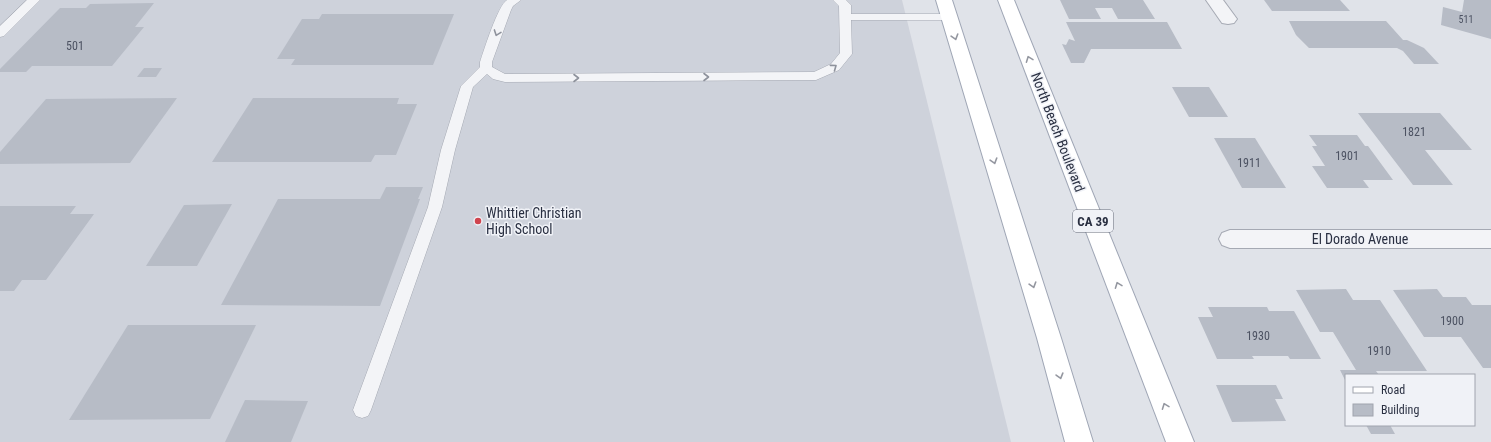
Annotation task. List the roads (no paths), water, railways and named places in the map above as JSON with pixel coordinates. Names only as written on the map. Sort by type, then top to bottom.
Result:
[{"type":"main road","name":"North Beach Boulevard","points":[[1006,0],[1180,442]]},
{"type":"main road","points":[[946,8],[1049,338],[1079,442]]},
{"type":"street","points":[[1214,0],[1228,19]]},
{"type":"street","name":"El Dorado Avenue","points":[[1230,239],[1491,239]]},
{"type":"lane","points":[[0,33],[34,0]]},
{"type":"lane","points":[[362,410],[435,207],[448,150],[466,86],[486,68],[486,62],[505,10],[508,4],[515,0]]},
{"type":"lane","points":[[486,68],[497,76],[506,78],[816,76],[835,67],[846,54],[845,5],[839,0]]},
{"type":"lane","points":[[846,17],[946,8]]},
{"type":"place","name":"Whittier Christian High School","points":[[478,221]]}]
